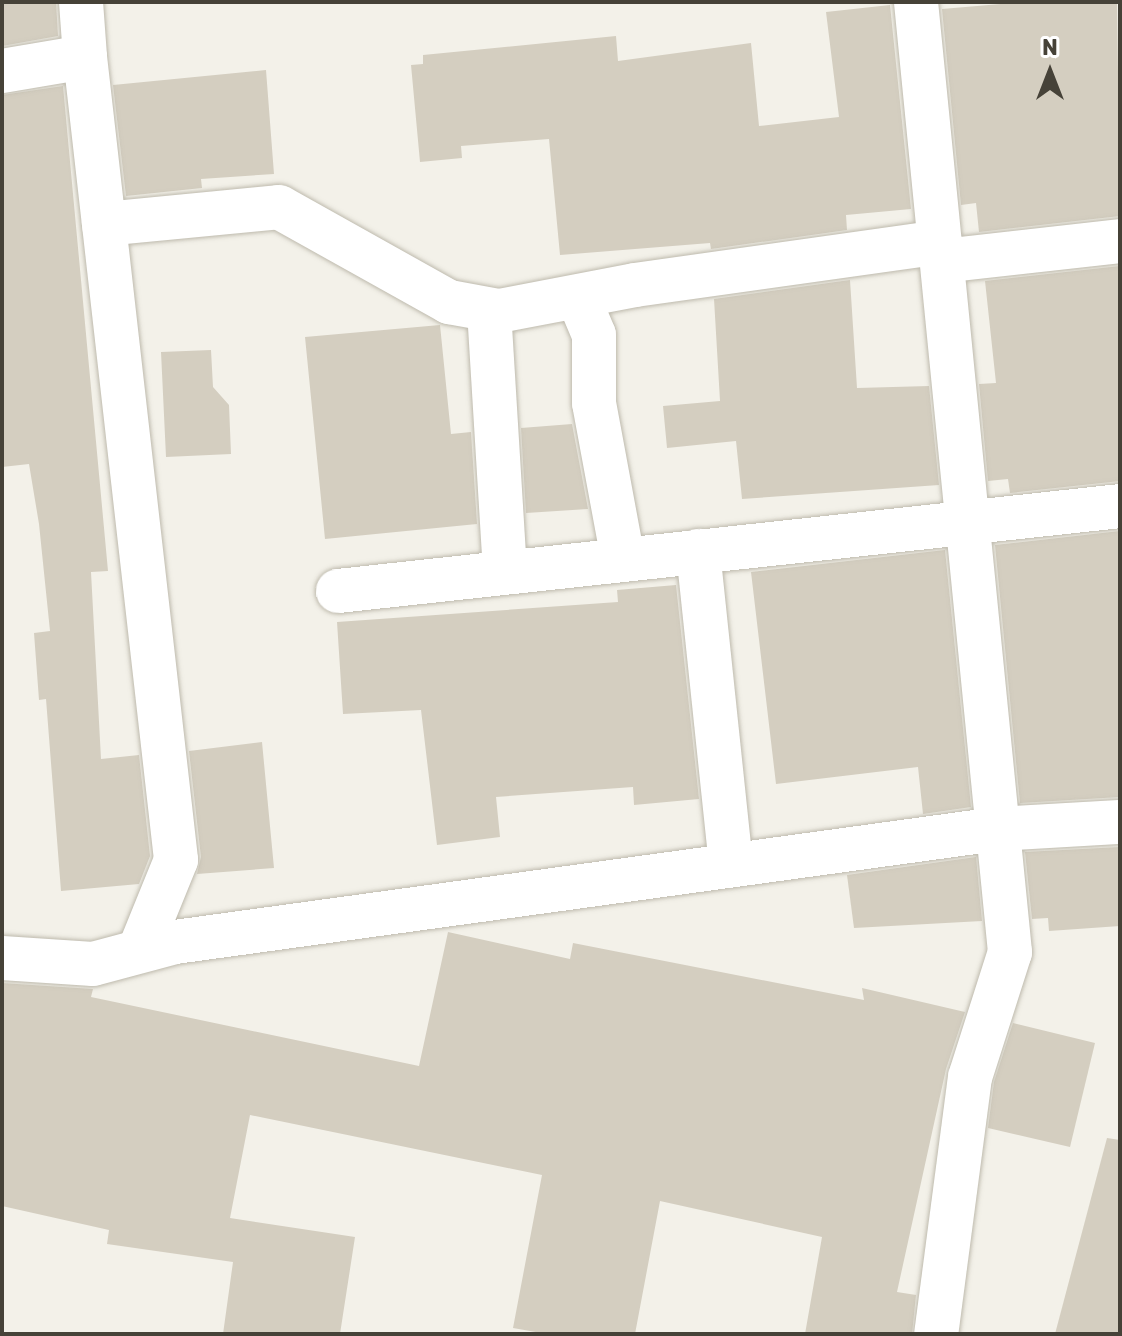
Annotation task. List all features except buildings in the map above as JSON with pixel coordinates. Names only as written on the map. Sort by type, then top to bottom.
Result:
[{"type":"street","points":[[81,2],[176,860],[139,951]]},
{"type":"street","points":[[916,2],[1010,952],[970,1077],[936,1334]]},
{"type":"street","points":[[2,71],[85,57]]},
{"type":"street","points":[[104,224],[279,207],[449,302],[489,310],[941,251],[1120,241]]},
{"type":"street","points":[[578,297],[594,335],[594,403],[623,559]]},
{"type":"street","points":[[489,310],[505,572]]},
{"type":"street","points":[[338,591],[1120,506]]},
{"type":"street","points":[[698,551],[731,865]]},
{"type":"street","points":[[2,958],[93,964],[175,942],[731,865],[997,829],[1120,822]]}]
